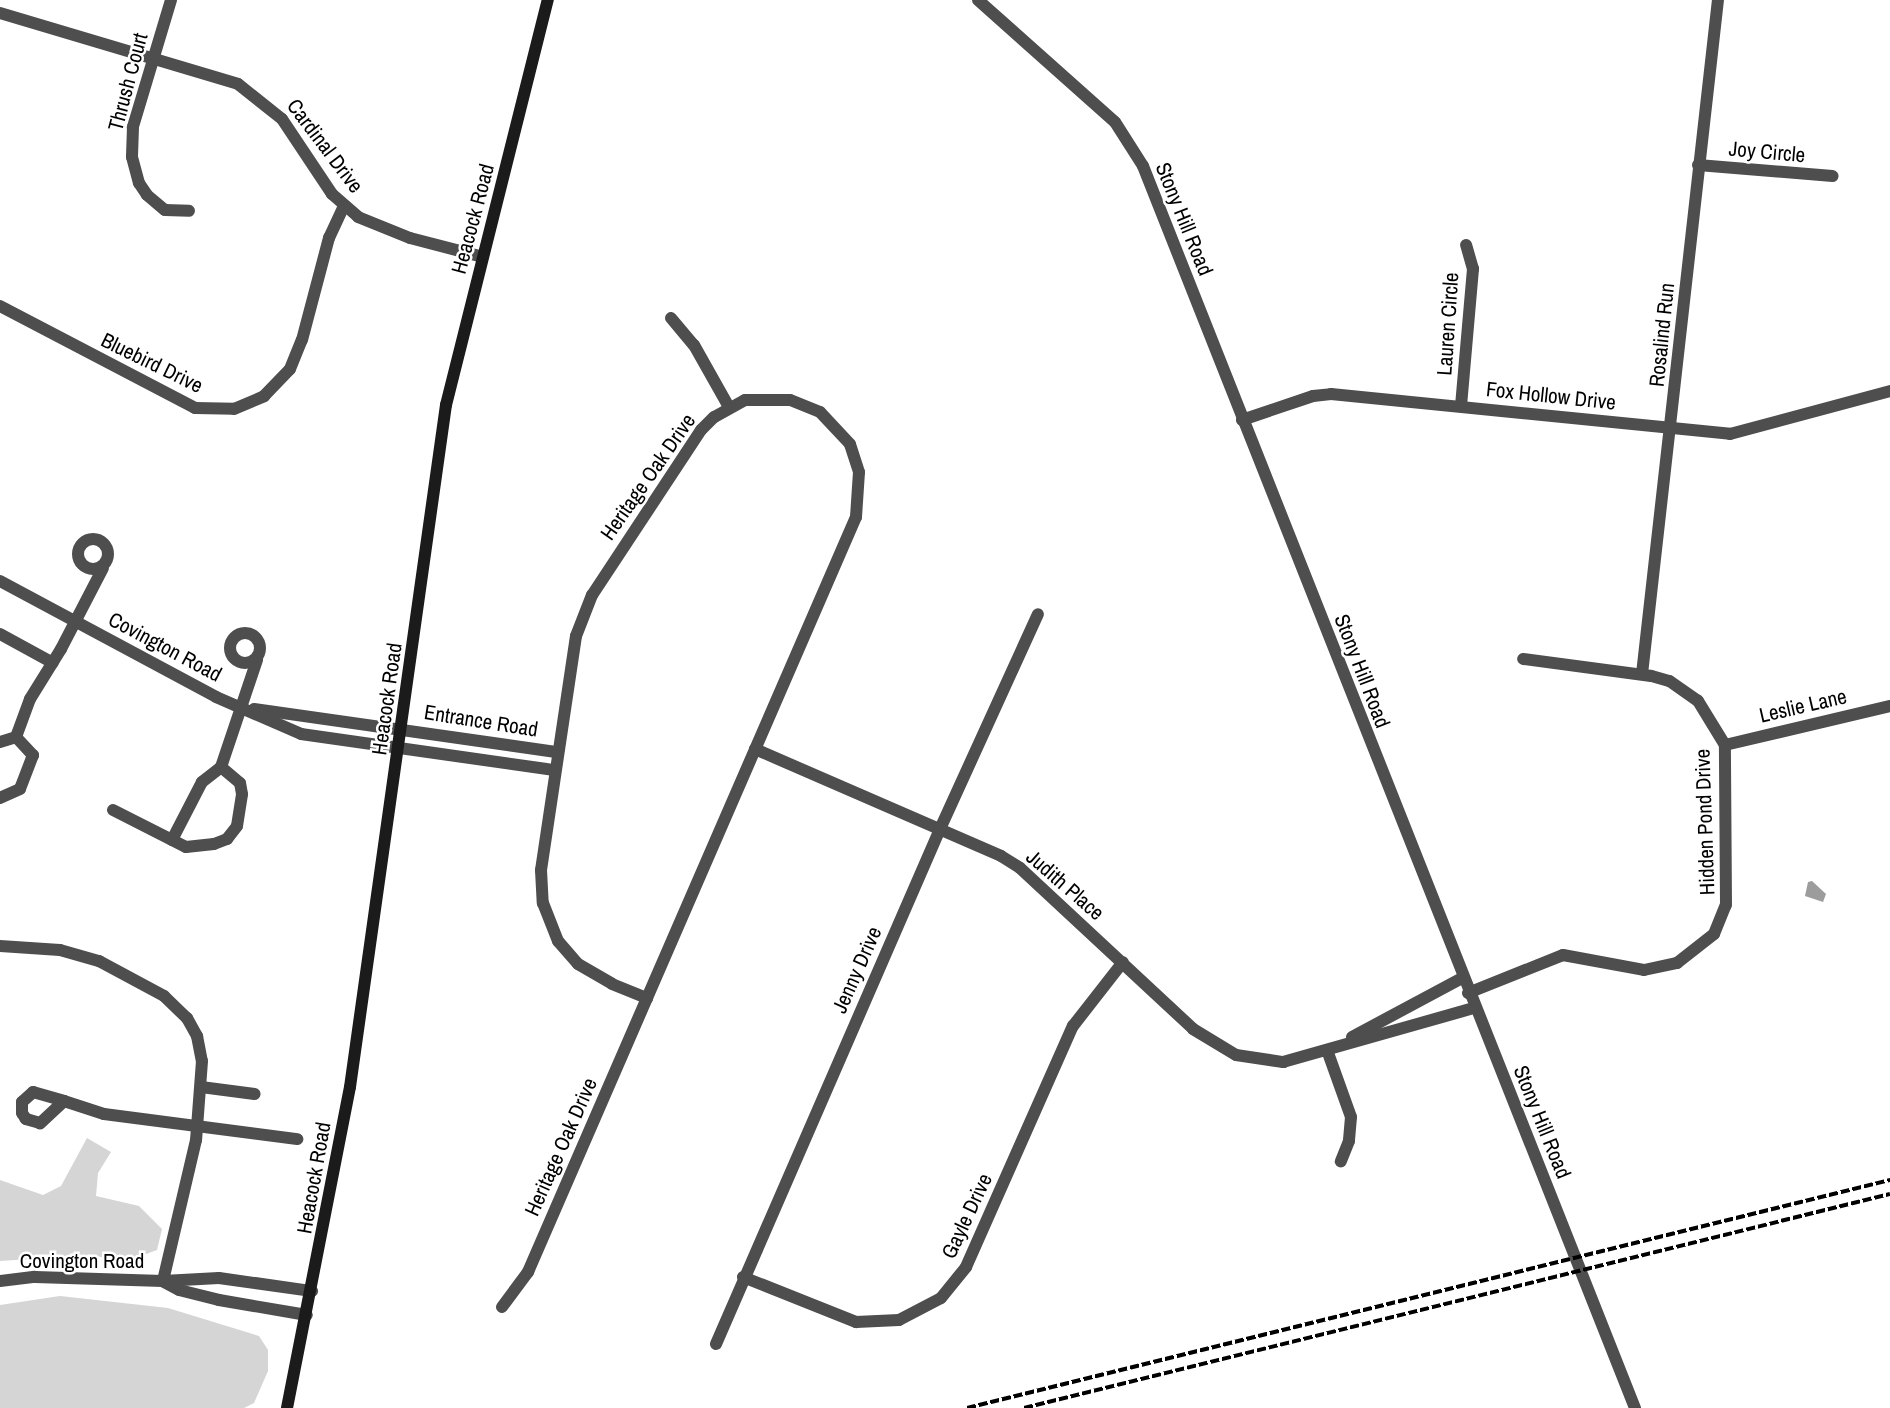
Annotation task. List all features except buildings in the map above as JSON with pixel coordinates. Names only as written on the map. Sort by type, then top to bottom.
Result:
[{"type":"main road","name":"Heacock Road","points":[[287,1408],[312,1291],[350,1087],[400,749],[400,729],[445,412],[548,0]]},
{"type":"street","name":"Thrush Court","points":[[171,0],[134,128],[133,166],[139,183],[157,204],[170,211],[189,211]]},
{"type":"street","name":"Stony Hill Road","points":[[978,0],[1090,98],[1126,136],[1150,181],[1462,978],[1635,1408]]},
{"type":"street","name":"Rosalind Run","points":[[1642,674],[1672,429],[1698,165],[1718,0]]},
{"type":"street","name":"Cardinal Drive","points":[[0,15],[214,75],[251,91],[282,119],[318,176],[344,206],[375,226],[483,257]]},
{"type":"street","name":"Joy Circle","points":[[1698,165],[1833,176]]},
{"type":"street","name":"Bluebird Drive","points":[[0,306],[195,408],[234,409],[264,396],[294,362],[329,238],[344,206]]},
{"type":"street","name":"Lauren Circle","points":[[1461,406],[1473,268],[1466,245]]},
{"type":"street","points":[[671,318],[694,345],[729,407]]},
{"type":"street","name":"Fox Hollow Drive","points":[[1242,420],[1313,396],[1331,394],[1730,434],[1890,391]]},
{"type":"street","name":"Heritage Oak Drive","points":[[502,1307],[528,1272],[856,517],[860,481],[850,444],[820,412],[774,397],[745,400],[729,407],[708,423],[684,452],[592,595],[576,636],[556,752],[541,870],[548,922],[558,941],[578,964],[647,998]]},
{"type":"street","name":"Covington Road","points":[[16,737],[26,706],[53,663],[103,568]]},
{"type":"street","name":"Covington Road","points":[[0,581],[239,707],[301,734],[400,749]]},
{"type":"street","name":"Jenny Drive","points":[[716,1344],[940,829],[1038,614]]},
{"type":"street","points":[[0,634],[53,663]]},
{"type":"street","name":"Hidden Pond Drive","points":[[1468,993],[1563,955],[1644,970],[1677,963],[1702,946],[1722,919],[1728,892],[1725,745],[1708,714],[1691,695],[1669,681],[1642,674],[1524,659]]},
{"type":"street","name":"Covington Road","points":[[239,707],[257,660]]},
{"type":"street","name":"Leslie Lane","points":[[1725,745],[1890,706]]},
{"type":"street","name":"Covington Road","points":[[239,707],[400,729]]},
{"type":"street","points":[[172,840],[202,782],[221,767],[239,707]]},
{"type":"street","name":"Entrance Road","points":[[400,729],[556,752]]},
{"type":"street","points":[[0,742],[16,737],[31,750],[33,763],[20,789],[0,798]]},
{"type":"street","name":"Entrance Road","points":[[400,749],[554,770]]},
{"type":"street","name":"Judith Place","points":[[755,750],[940,829],[1020,868],[1193,1029],[1230,1053],[1253,1060],[1283,1062],[1474,1008]]},
{"type":"street","points":[[113,810],[172,840],[198,849],[233,833],[242,794],[240,783],[221,767]]},
{"type":"street","points":[[0,946],[80,954],[164,996],[187,1018],[197,1036],[201,1087],[198,1127],[163,1281]]},
{"type":"street","name":"Gayle Drive","points":[[744,1277],[839,1317],[868,1323],[912,1316],[941,1298],[966,1267],[1073,1026],[1123,962]]},
{"type":"street","name":"Judith Place","points":[[1327,1050],[1462,978]]},
{"type":"street","points":[[1327,1050],[1351,1117],[1349,1141],[1341,1161]]},
{"type":"street","points":[[201,1087],[255,1094]]},
{"type":"street","points":[[64,1101],[104,1114],[297,1139]]},
{"type":"street","name":"Covington Road","points":[[0,1281],[79,1277],[163,1281],[219,1278],[312,1291]]},
{"type":"street","name":"Covington Road","points":[[163,1281],[179,1290],[219,1300],[307,1315]]},
{"type":"shaded area","points":[[1812,881],[1826,894],[1823,902],[1805,896],[1808,882]]},
{"type":"shaded area","points":[[87,1138],[111,1152],[98,1173],[96,1196],[139,1206],[162,1229],[157,1250],[124,1262],[92,1255],[0,1261],[0,1180],[43,1195],[61,1186]]},
{"type":"shaded area","points":[[60,1296],[168,1308],[259,1336],[268,1350],[268,1371],[254,1403],[244,1408],[0,1408],[0,1305]]},
{"type":"railway","points":[[967,1408],[1890,1180]]},
{"type":"railway","points":[[1024,1408],[1890,1194]]}]
